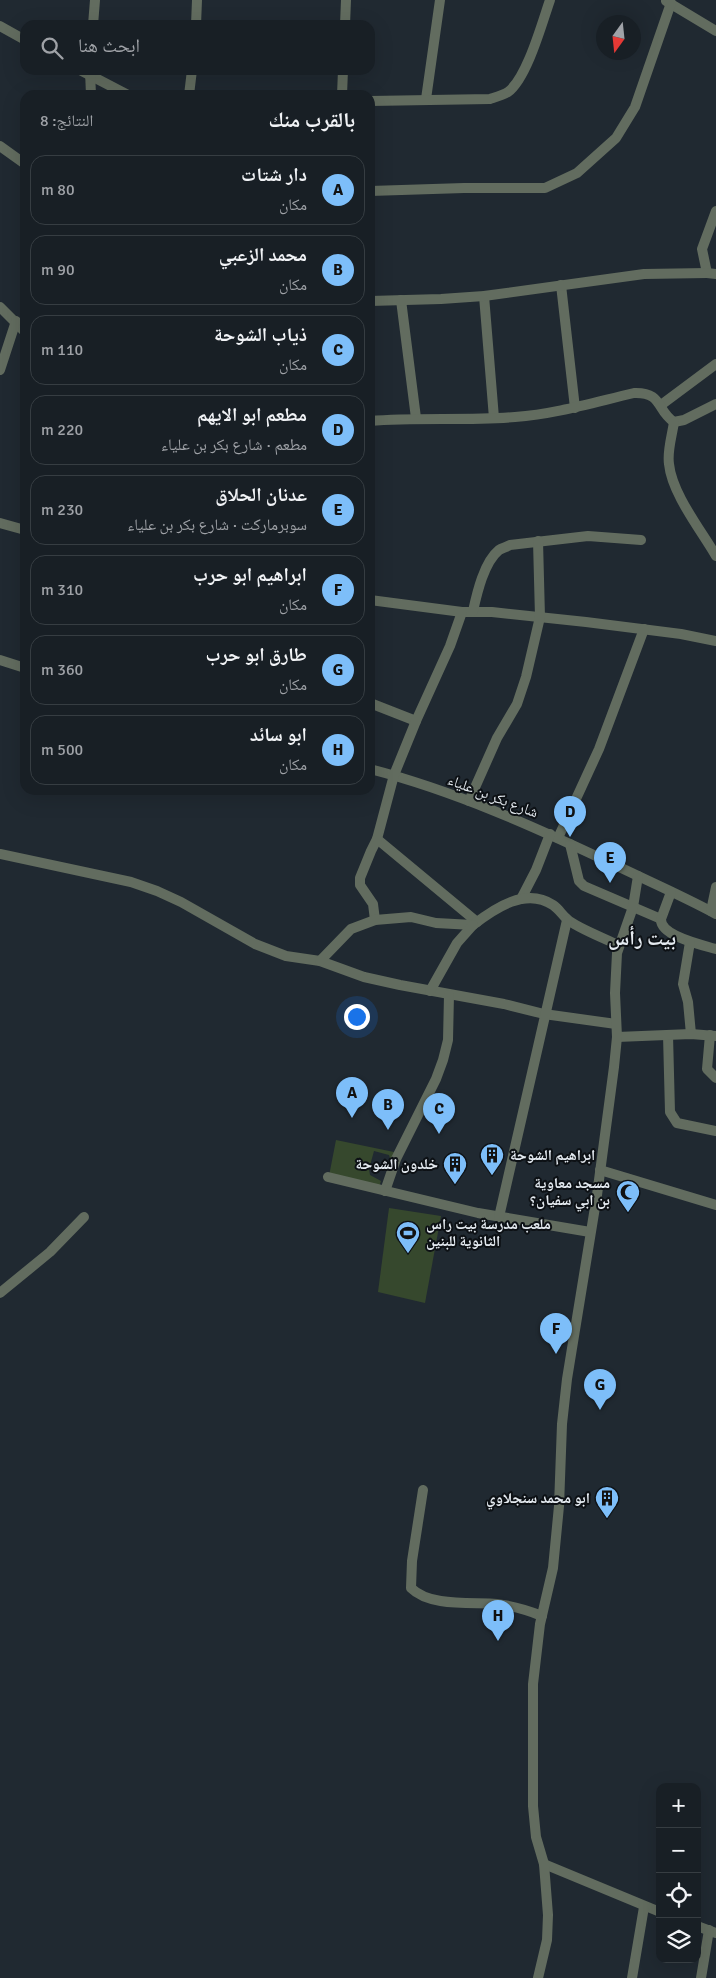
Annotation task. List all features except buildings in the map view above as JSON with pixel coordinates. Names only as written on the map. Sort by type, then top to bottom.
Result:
[{"type":"street","points":[[93,20],[95,0]]},
{"type":"street","points":[[196,20],[197,0]]},
{"type":"street","points":[[345,20],[346,0]]},
{"type":"street","points":[[426,99],[440,0]]},
{"type":"street","points":[[375,100],[426,99],[449,101],[490,99],[508,92],[520,78],[537,40],[550,0]]},
{"type":"street","points":[[375,191],[545,188],[577,172],[616,138],[635,107],[668,2],[716,31]]},
{"type":"street","points":[[0,26],[20,37]]},
{"type":"street","points":[[90,75],[91,90]]},
{"type":"street","points":[[93,75],[119,90]]},
{"type":"street","points":[[190,90],[191,75]]},
{"type":"street","points":[[342,90],[343,75]]},
{"type":"street","points":[[0,146],[20,160]]},
{"type":"street","points":[[375,301],[484,296],[644,274],[711,274],[702,249],[716,212]]},
{"type":"street","points":[[560,285],[574,408]]},
{"type":"street","points":[[484,296],[494,418]]},
{"type":"street","points":[[401,300],[416,418]]},
{"type":"street","points":[[0,307],[20,326]]},
{"type":"street","points":[[0,370],[16,321]]},
{"type":"street","points":[[661,405],[716,364]]},
{"type":"street","points":[[375,421],[416,418],[494,418],[548,414],[634,393],[646,392],[654,397],[666,415],[674,422]]},
{"type":"street","points":[[674,422],[684,420],[716,404]]},
{"type":"street","points":[[674,422],[669,450],[669,465],[677,491],[683,504],[713,546],[716,556]]},
{"type":"street","points":[[0,523],[20,529]]},
{"type":"street","points":[[376,920],[373,904],[362,888],[360,880],[377,839],[394,775],[416,721],[490,562],[499,550],[510,545],[588,536],[641,540]]},
{"type":"street","points":[[468,801],[497,738],[518,704],[540,618],[538,541]]},
{"type":"street","points":[[375,601],[644,629],[716,641]]},
{"type":"street","points":[[521,899],[599,749],[644,629]]},
{"type":"street","points":[[0,660],[20,666]]},
{"type":"street","points":[[375,704],[416,721]]},
{"type":"street","name":"شارع بكر بن علياء","points":[[375,770],[394,775],[510,816],[713,913]]},
{"type":"street","points":[[377,839],[475,923]]},
{"type":"street","points":[[570,844],[580,883],[661,919]]},
{"type":"street","points":[[0,854],[131,882],[157,891],[182,902],[254,944],[286,956],[320,960],[364,977],[449,995],[504,1004],[544,1014],[616,1024]]},
{"type":"street","points":[[538,1978],[548,1932],[544,1864],[536,1837],[533,1796],[533,1684],[536,1646],[553,1568],[559,1506],[562,1424],[567,1378],[600,1170],[616,1037],[615,993],[618,945],[633,907],[638,876]]},
{"type":"street","points":[[713,913],[716,887]]},
{"type":"street","points":[[670,892],[660,924],[664,929],[690,942],[716,949]]},
{"type":"street","points":[[430,991],[457,943],[475,923],[490,912],[521,899],[530,898],[547,902],[555,906],[567,920],[618,945]]},
{"type":"street","points":[[320,960],[351,929],[376,920],[411,917],[436,923],[475,923]]},
{"type":"street","points":[[499,1217],[567,920]]},
{"type":"street","points":[[690,942],[683,984],[688,1002],[690,1034]]},
{"type":"street","points":[[384,1191],[396,1159],[436,1079],[443,1060],[448,1040],[449,995]]},
{"type":"street","points":[[616,1037],[690,1034],[713,1036],[707,1069],[716,1078]]},
{"type":"street","points":[[668,1035],[670,1112],[674,1120],[681,1124],[716,1131]]},
{"type":"street","points":[[600,1170],[716,1205]]},
{"type":"street","points":[[328,1177],[499,1217],[590,1232]]},
{"type":"street","points":[[0,1293],[50,1252],[84,1217]]},
{"type":"street","points":[[423,1490],[412,1561],[411,1588],[420,1595],[438,1600],[498,1604],[520,1608],[542,1616]]},
{"type":"street","points":[[544,1864],[656,1911]]},
{"type":"street","points":[[632,1978],[644,1907]]},
{"type":"street","points":[[702,1978],[712,1932]]},
{"type":"green space","points":[[336,1140],[394,1152],[392,1164],[389,1155],[374,1151],[369,1169],[370,1175],[381,1181],[379,1187],[329,1176]]},
{"type":"green space","name":"ملعب مدرسة بيت راس الثانوية للبنين","points":[[389,1208],[441,1216],[425,1303],[378,1292]]},
{"type":"place","name":"مطعم ابو الايهم","points":[[570,837]]},
{"type":"place","name":"عدنان الحلاق","points":[[610,883]]},
{"type":"place","name":"دار شتات","points":[[352,1118]]},
{"type":"place","name":"محمد الزعبي","points":[[388,1130]]},
{"type":"place","name":"ذياب الشوحة","points":[[439,1134]]},
{"type":"place","name":"ابراهيم الشوحة","points":[[492,1176]]},
{"type":"place","name":"خلدون الشوحة","points":[[455,1185]]},
{"type":"place","name":"مسجد معاوية بن ابي سفيان؟","points":[[628,1213]]},
{"type":"place","name":"ملعب مدرسة بيت راس الثانوية للبنين","points":[[408,1254]]},
{"type":"place","name":"ابراهيم ابو حرب","points":[[556,1354]]},
{"type":"place","name":"طارق ابو حرب","points":[[600,1410]]},
{"type":"place","name":"ابو محمد سنجلاوي","points":[[607,1519]]},
{"type":"place","name":"ابو سائد","points":[[498,1641]]},
{"type":"district","name":"بيت رأس","points":[[642,938]]}]
